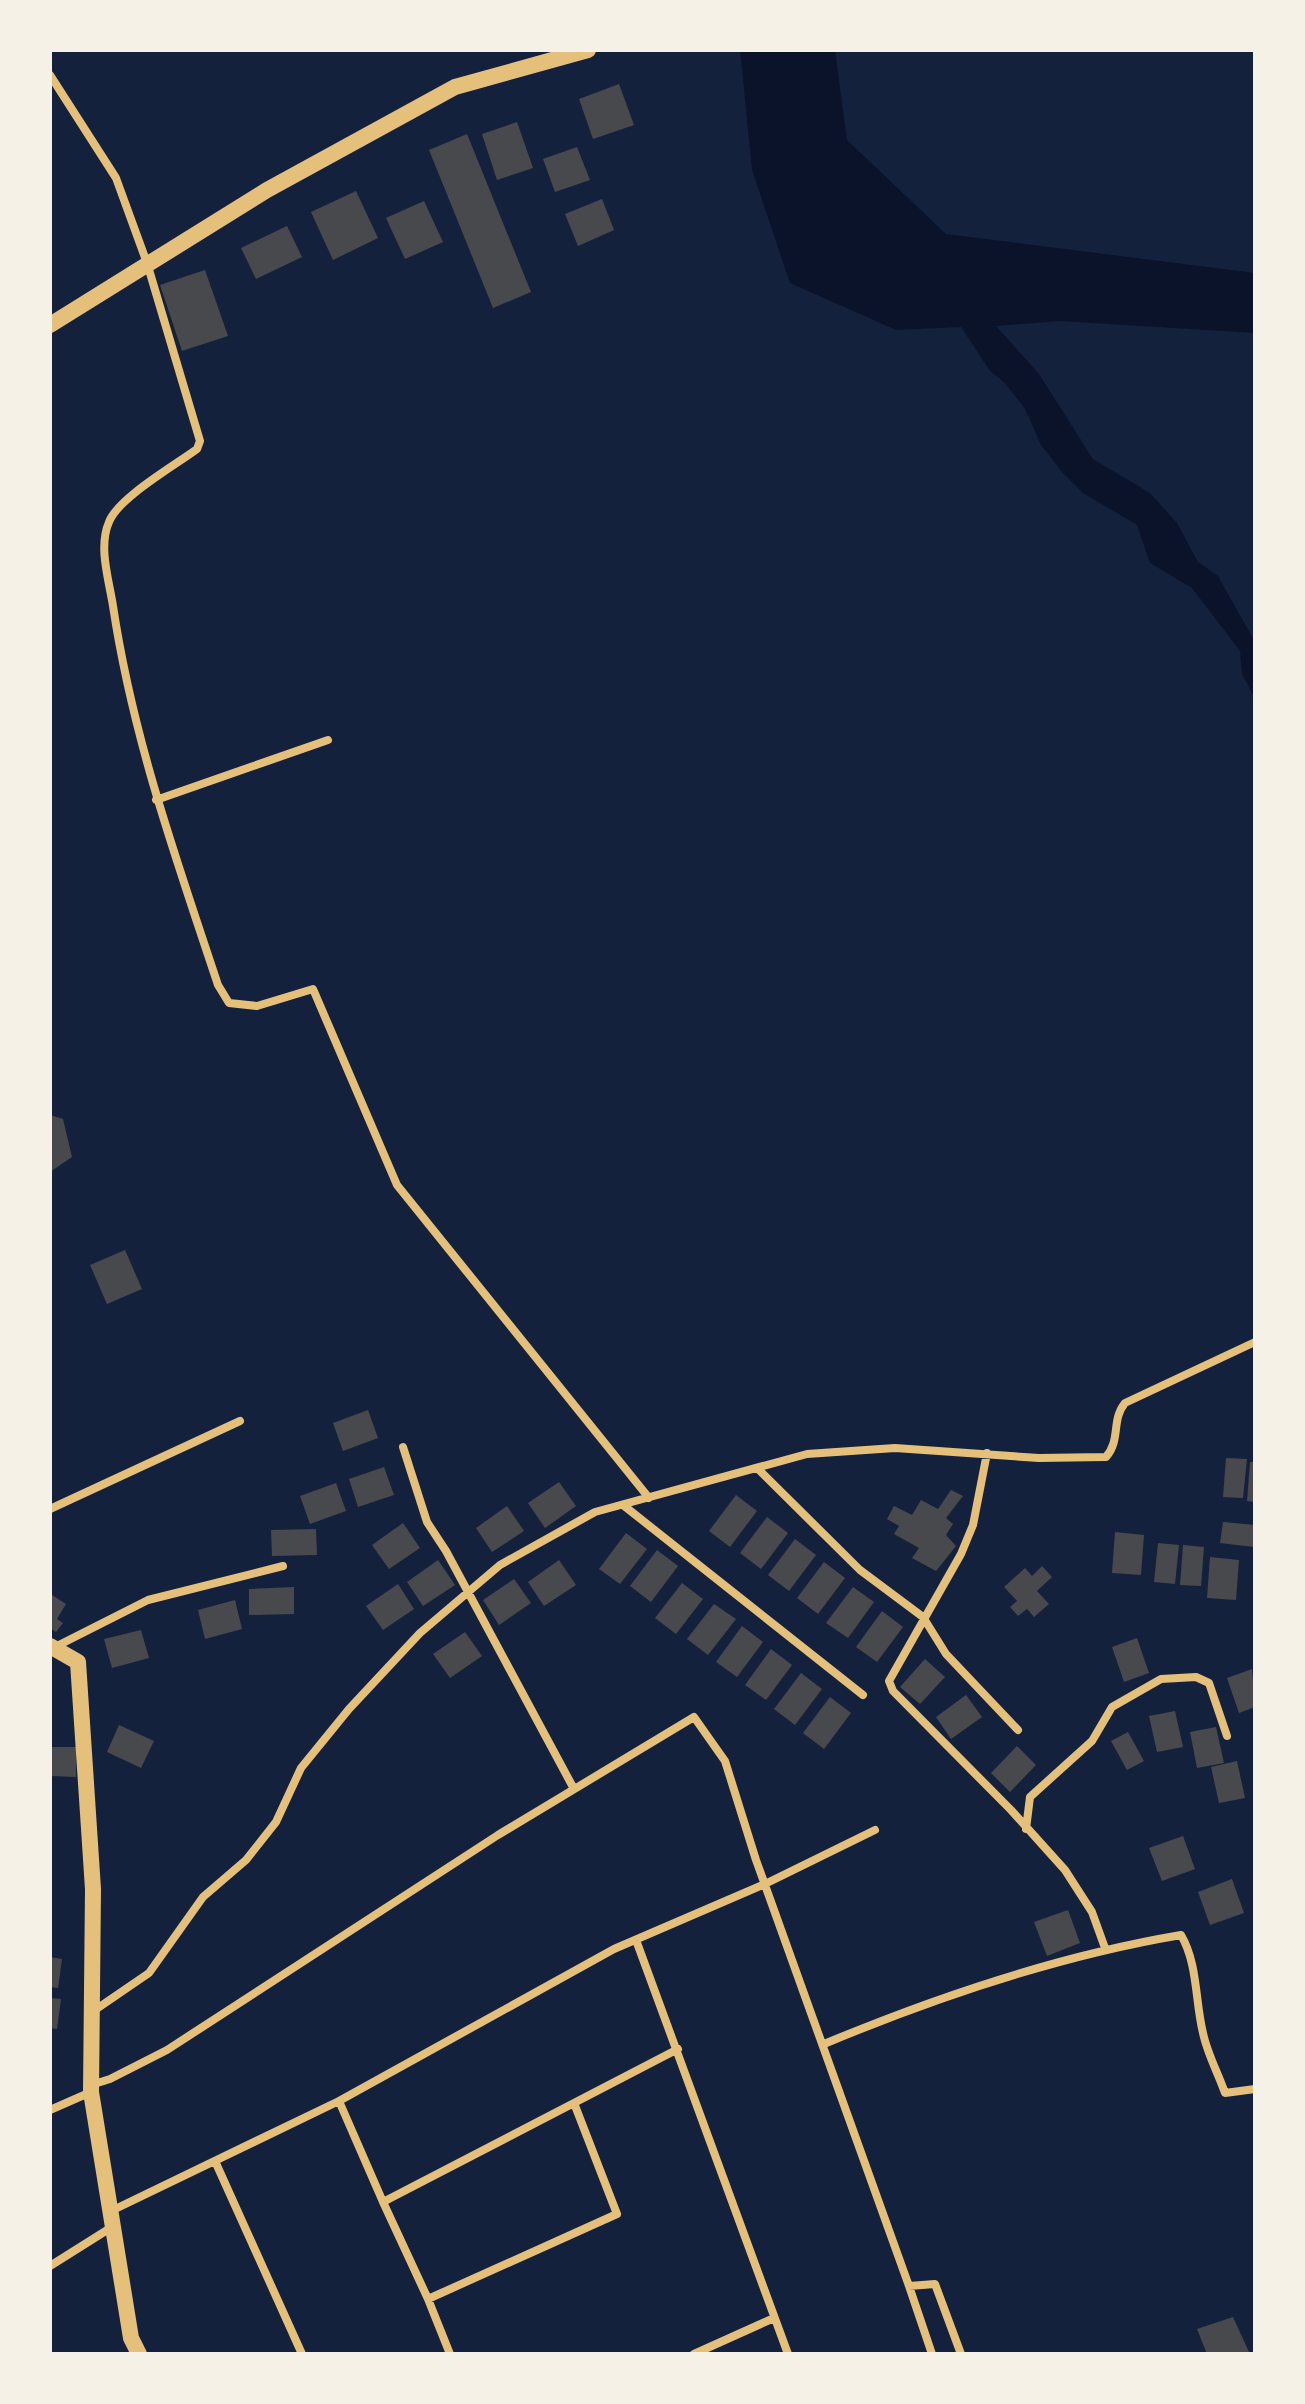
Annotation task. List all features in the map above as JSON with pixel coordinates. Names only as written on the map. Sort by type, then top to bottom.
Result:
[{"type":"main road","points":[[50,325],[267,190],[455,87],[588,50]]},
{"type":"main road","points":[[51,1647],[78,1662],[93,1889],[91,2088],[131,2338],[139,2354]]},
{"type":"street","points":[[50,75],[116,178],[147,263],[200,441],[197,449],[116,509],[103,539],[125,687],[156,800],[218,985],[229,1003],[257,1006],[313,989],[397,1185],[649,1498]]},
{"type":"street","points":[[156,800],[328,740]]},
{"type":"street","points":[[91,2012],[149,1973],[203,1897],[246,1860],[276,1822],[301,1768],[349,1709],[420,1633],[500,1565],[595,1512],[807,1454],[880,1449],[1039,1458],[1106,1457],[1116,1446],[1117,1413],[1125,1403],[1255,1342]]},
{"type":"street","points":[[50,1509],[240,1421]]},
{"type":"street","points":[[403,1447],[427,1522],[574,1789]]},
{"type":"street","points":[[987,1453],[973,1525],[961,1554],[889,1681],[893,1691],[1065,1870],[1086,1901],[1105,1948]]},
{"type":"street","points":[[758,1469],[860,1570],[923,1617],[946,1654],[1018,1730]]},
{"type":"street","points":[[623,1505],[863,1695]]},
{"type":"street","points":[[51,1647],[148,1600],[283,1566]]},
{"type":"street","points":[[1026,1829],[1030,1797],[1092,1741],[1112,1707],[1161,1679],[1196,1677],[1209,1683],[1227,1736]]},
{"type":"street","points":[[50,2110],[179,2042],[574,1789],[694,1717],[725,1761],[932,2354]]},
{"type":"street","points":[[50,2266],[111,2219],[215,2161],[339,2101],[636,1940],[767,1883],[875,1830]]},
{"type":"street","points":[[824,2044],[920,2004],[1105,1948],[1181,1935],[1192,1954],[1193,1982],[1203,2037],[1225,2093],[1255,2089]]},
{"type":"street","points":[[636,1940],[788,2354]]},
{"type":"street","points":[[383,2202],[678,2049]]},
{"type":"street","points":[[339,2101],[450,2354]]},
{"type":"street","points":[[428,2299],[617,2214],[574,2103]]},
{"type":"street","points":[[215,2161],[302,2354]]},
{"type":"street","points":[[909,2286],[935,2284],[961,2354]]},
{"type":"street","points":[[694,2354],[774,2318]]},
{"type":"water","points":[[740,50],[835,50],[847,140],[946,234],[1255,273],[1255,333],[1059,321],[996,326],[1039,374],[1093,459],[1150,493],[1177,523],[1198,562],[1218,576],[1255,642],[1255,699],[1242,674],[1240,651],[1192,588],[1150,563],[1137,525],[1083,493],[1062,472],[1041,445],[1025,409],[1005,383],[990,371],[961,327],[896,330],[790,283],[752,170]]},
{"type":"building","points":[[619,84],[634,125],[593,139],[579,99]]},
{"type":"building","points":[[517,122],[533,168],[497,180],[482,134]]},
{"type":"building","points":[[467,134],[531,292],[493,308],[429,150]]},
{"type":"building","points":[[577,147],[590,180],[555,192],[543,159]]},
{"type":"building","points":[[356,191],[378,238],[333,260],[311,212]]},
{"type":"building","points":[[602,199],[614,230],[578,246],[565,214]]},
{"type":"building","points":[[424,201],[443,242],[405,259],[386,218]]},
{"type":"building","points":[[287,226],[302,257],[256,279],[241,248]]},
{"type":"building","points":[[205,270],[228,336],[182,351],[160,285]]},
{"type":"building","points":[[50,1115],[63,1119],[72,1157],[50,1172]]},
{"type":"building","points":[[125,1250],[142,1289],[107,1304],[90,1265]]},
{"type":"building","points":[[368,1410],[378,1438],[343,1451],[333,1423]]},
{"type":"building","points":[[1226,1458],[1247,1459],[1243,1498],[1223,1497]]},
{"type":"building","points":[[1250,1462],[1255,1462],[1255,1502],[1247,1501]]},
{"type":"building","points":[[384,1467],[394,1495],[358,1507],[349,1479]]},
{"type":"building","points":[[559,1482],[576,1506],[545,1528],[528,1503]]},
{"type":"building","points":[[336,1483],[346,1511],[310,1524],[300,1496]]},
{"type":"building","points":[[951,1490],[963,1496],[946,1518],[953,1524],[946,1535],[956,1546],[936,1571],[912,1558],[919,1548],[894,1534],[899,1526],[887,1519],[894,1506],[912,1515],[921,1500],[938,1509]]},
{"type":"building","points":[[736,1495],[757,1511],[730,1547],[709,1531]]},
{"type":"building","points":[[507,1506],[524,1531],[492,1552],[476,1528]]},
{"type":"building","points":[[767,1517],[788,1533],[761,1569],[740,1553]]},
{"type":"building","points":[[1223,1522],[1255,1525],[1254,1547],[1220,1543]]},
{"type":"building","points":[[403,1523],[420,1548],[389,1569],[372,1545]]},
{"type":"building","points":[[316,1529],[317,1555],[272,1556],[271,1530]]},
{"type":"building","points":[[1115,1532],[1144,1535],[1141,1575],[1112,1573]]},
{"type":"building","points":[[626,1533],[647,1549],[620,1584],[599,1569]]},
{"type":"building","points":[[795,1539],[816,1555],[789,1591],[768,1575]]},
{"type":"building","points":[[1158,1543],[1179,1545],[1175,1584],[1154,1582]]},
{"type":"building","points":[[1183,1545],[1204,1547],[1201,1586],[1180,1585]]},
{"type":"building","points":[[657,1550],[678,1566],[651,1602],[630,1586]]},
{"type":"building","points":[[1210,1557],[1239,1560],[1236,1600],[1207,1598]]},
{"type":"building","points":[[438,1560],[455,1585],[423,1606],[407,1582]]},
{"type":"building","points":[[559,1560],[576,1585],[544,1606],[528,1582]]},
{"type":"building","points":[[824,1562],[845,1578],[818,1614],[797,1598]]},
{"type":"building","points":[[1042,1566],[1052,1577],[1037,1591],[1049,1604],[1034,1617],[1027,1609],[1018,1616],[1010,1607],[1017,1601],[1004,1587],[1025,1568],[1032,1576]]},
{"type":"building","points":[[514,1579],[531,1603],[499,1625],[483,1600]]},
{"type":"building","points":[[682,1583],[703,1599],[676,1634],[655,1618]]},
{"type":"building","points":[[398,1584],[414,1609],[383,1630],[366,1606]]},
{"type":"building","points":[[294,1587],[294,1614],[249,1615],[249,1589]]},
{"type":"building","points":[[853,1587],[874,1602],[848,1638],[826,1623]]},
{"type":"building","points":[[52,1595],[66,1604],[57,1619],[63,1623],[56,1632],[50,1628]]},
{"type":"building","points":[[235,1600],[242,1629],[205,1639],[198,1610]]},
{"type":"building","points":[[714,1604],[736,1619],[708,1655],[687,1639]]},
{"type":"building","points":[[882,1611],[903,1627],[877,1662],[856,1647]]},
{"type":"building","points":[[742,1626],[763,1642],[737,1677],[716,1662]]},
{"type":"building","points":[[141,1630],[149,1658],[112,1668],[104,1639]]},
{"type":"building","points":[[465,1632],[482,1656],[450,1678],[433,1654]]},
{"type":"building","points":[[1137,1638],[1149,1673],[1124,1682],[1112,1647]]},
{"type":"building","points":[[771,1649],[792,1665],[766,1700],[745,1685]]},
{"type":"building","points":[[925,1659],[945,1677],[920,1704],[900,1687]]},
{"type":"building","points":[[1252,1669],[1255,1707],[1239,1713],[1227,1678]]},
{"type":"building","points":[[801,1673],[822,1689],[795,1725],[774,1709]]},
{"type":"building","points":[[966,1695],[982,1717],[951,1739],[936,1717]]},
{"type":"building","points":[[830,1697],[851,1713],[824,1749],[803,1733]]},
{"type":"building","points":[[1175,1711],[1183,1747],[1157,1752],[1149,1716]]},
{"type":"building","points":[[119,1725],[154,1741],[141,1768],[107,1752]]},
{"type":"building","points":[[1216,1727],[1224,1763],[1197,1768],[1190,1732]]},
{"type":"building","points":[[1128,1732],[1144,1761],[1127,1770],[1111,1741]]},
{"type":"building","points":[[1017,1746],[1036,1765],[1010,1792],[991,1773]]},
{"type":"building","points":[[50,1747],[76,1747],[76,1777],[50,1776]]},
{"type":"building","points":[[1237,1761],[1245,1798],[1219,1803],[1211,1767]]},
{"type":"building","points":[[1183,1836],[1195,1869],[1162,1881],[1149,1848]]},
{"type":"building","points":[[1232,1879],[1244,1913],[1210,1925],[1198,1892]]},
{"type":"building","points":[[1068,1910],[1080,1943],[1047,1956],[1034,1922]]},
{"type":"building","points":[[50,1957],[62,1959],[58,1988],[50,1987]]},
{"type":"building","points":[[50,1998],[61,1999],[57,2029],[50,2028]]},
{"type":"building","points":[[1233,2317],[1249,2352],[1207,2354],[1197,2329]]}]
